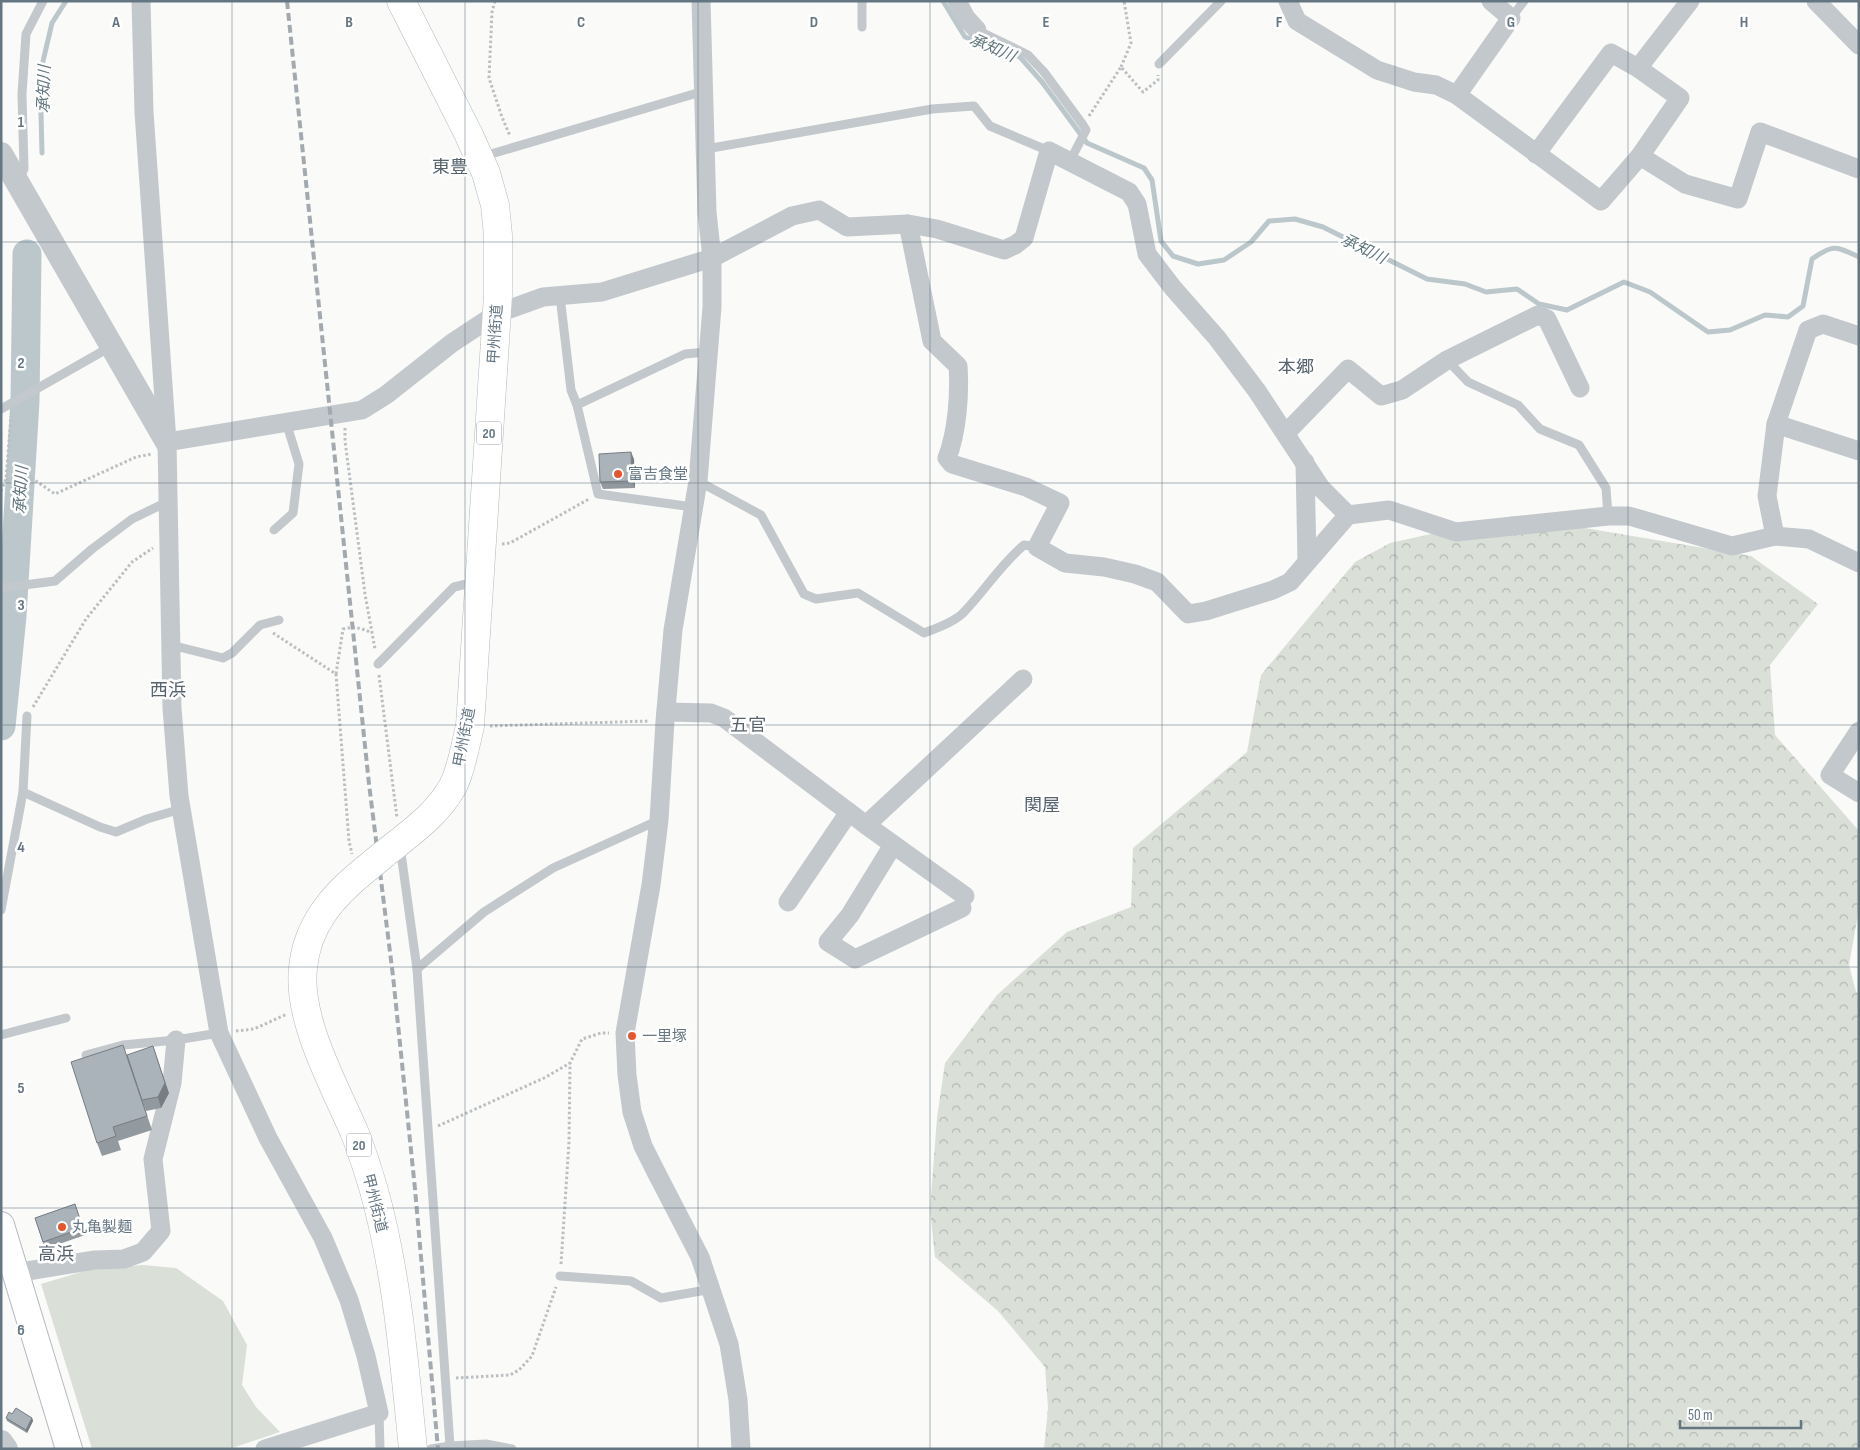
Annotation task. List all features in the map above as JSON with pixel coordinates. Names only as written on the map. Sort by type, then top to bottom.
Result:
[{"type":"highway","name":"甲州街道","points":[[401,1],[479,158],[488,181],[496,220],[498,285],[483,546],[470,726],[463,760],[453,785],[440,805],[425,820],[345,886],[327,906],[314,926],[306,947],[302,970],[308,1019],[324,1063],[356,1138],[373,1187],[394,1292],[412,1449]]},
{"type":"main road","points":[[1,1225],[69,1449]]},
{"type":"street","points":[[141,1],[144,112],[168,447],[172,708],[182,809],[219,1033],[268,1138],[322,1238],[349,1300],[366,1356],[379,1413],[265,1449]]},
{"type":"street","points":[[700,1],[707,212],[712,258],[712,307],[698,480],[673,630],[659,820],[651,885],[625,1034],[627,1075],[632,1112],[640,1137],[700,1257],[729,1344],[738,1400],[741,1449]]},
{"type":"street","points":[[958,1],[966,18],[977,30]]},
{"type":"street","points":[[1288,1],[1297,20],[1377,70],[1414,82],[1436,85],[1457,95],[1536,154],[1601,201],[1640,156],[1680,98],[1638,68],[1611,53],[1536,154]]},
{"type":"street","points":[[1457,95],[1511,18],[1492,1]]},
{"type":"street","points":[[1638,68],[1690,1]]},
{"type":"street","points":[[1816,1],[1859,45]]},
{"type":"street","points":[[1640,156],[1685,184],[1738,199],[1760,132],[1859,169]]},
{"type":"street","points":[[168,447],[286,422],[362,410],[386,395],[452,343],[496,314],[543,297],[602,292],[712,258],[792,216],[819,210],[847,226],[908,224],[937,229],[1004,250],[1024,238],[1049,152],[1129,192],[1137,204],[1147,254],[1173,288],[1217,338],[1258,391],[1321,488],[1348,515]]},
{"type":"street","points":[[1,154],[10,187],[112,346],[168,447]]},
{"type":"street","points":[[908,224],[932,341],[958,366],[959,381],[952,444],[947,458],[952,464],[1026,487],[1060,503],[1037,547],[1065,563],[1104,567],[1135,574],[1157,582],[1188,614],[1206,612],[1273,590],[1290,582],[1348,515],[1389,510],[1456,532],[1608,516],[1629,516],[1732,546],[1775,536],[1809,540],[1859,563]]},
{"type":"street","points":[[1286,433],[1348,369],[1381,396],[1402,390],[1447,360],[1538,315],[1547,319],[1580,388]]},
{"type":"street","points":[[1775,536],[1767,496],[1776,424],[1808,330],[1823,324],[1859,336]]},
{"type":"street","points":[[1776,424],[1859,451]]},
{"type":"street","points":[[1305,462],[1307,562]]},
{"type":"street","points":[[866,825],[1022,679]]},
{"type":"street","points":[[666,716],[711,713],[724,718],[893,845],[964,902],[855,959],[828,942],[850,916],[893,845]]},
{"type":"street","points":[[1859,730],[1830,775],[1859,793]]},
{"type":"street","points":[[788,902],[849,812]]},
{"type":"street","points":[[15,1273],[95,1260],[124,1259],[143,1252],[161,1230],[153,1159],[172,1083],[176,1040]]},
{"type":"street","points":[[1,1442],[6,1449]]},
{"type":"lane","points":[[10,187],[24,169],[22,94],[26,34],[43,1]]},
{"type":"lane","points":[[862,1],[862,27]]},
{"type":"lane","points":[[1159,64],[1221,1]]},
{"type":"lane","points":[[1511,18],[1524,1]]},
{"type":"lane","points":[[977,30],[1028,55],[1044,72],[1083,125],[1086,130],[1070,161]]},
{"type":"lane","points":[[479,158],[704,91]]},
{"type":"lane","points":[[706,149],[932,109],[974,106],[990,126],[1049,152]]},
{"type":"lane","points":[[560,296],[571,390],[577,405],[598,494],[693,507]]},
{"type":"lane","points":[[1,410],[112,346]]},
{"type":"lane","points":[[577,405],[685,354],[708,352]]},
{"type":"lane","points":[[1447,360],[1468,382],[1518,405],[1540,429],[1579,445],[1606,488],[1608,516]]},
{"type":"lane","points":[[274,530],[293,513],[299,464],[286,422]]},
{"type":"lane","points":[[698,480],[761,515],[804,594],[816,599],[858,593],[924,634],[945,625],[961,614],[1011,555],[1024,545],[1037,547]]},
{"type":"lane","points":[[2,588],[55,581],[92,549],[132,519],[169,501]]},
{"type":"lane","points":[[378,664],[454,587],[480,581]]},
{"type":"lane","points":[[171,645],[223,658],[232,654],[260,625],[279,620]]},
{"type":"lane","points":[[1,910],[23,792],[27,716]]},
{"type":"lane","points":[[23,792],[100,827],[116,832],[147,818],[182,809]]},
{"type":"lane","points":[[417,969],[484,912],[553,868],[659,820]]},
{"type":"lane","points":[[383,855],[417,969],[450,1446]]},
{"type":"lane","points":[[1,1035],[66,1018]]},
{"type":"lane","points":[[86,1055],[123,1045],[176,1040],[219,1033]]},
{"type":"lane","points":[[560,1276],[631,1281],[661,1298],[712,1289]]},
{"type":"lane","points":[[379,1413],[380,1449]]},
{"type":"lane","points":[[431,1449],[486,1444],[512,1449]]},
{"type":"path","points":[[495,1],[492,12],[489,78],[502,117],[515,147]]},
{"type":"path","points":[[1083,125],[1121,67],[1132,43],[1124,1]]},
{"type":"path","points":[[1121,67],[1143,92],[1158,80],[1159,64]]},
{"type":"path","points":[[1,490],[6,479],[12,403]]},
{"type":"path","points":[[345,412],[345,441],[365,594],[378,664],[383,855],[352,855],[349,841],[336,674],[343,629],[353,626],[372,634]]},
{"type":"path","points":[[6,479],[33,480],[55,494],[136,456],[168,447]]},
{"type":"path","points":[[483,546],[510,543],[598,494]]},
{"type":"path","points":[[27,716],[86,619],[132,562],[148,550],[170,540]]},
{"type":"path","points":[[260,625],[336,674]]},
{"type":"path","points":[[470,726],[666,716]]},
{"type":"path","points":[[219,1033],[254,1029],[289,1013],[294,1020]]},
{"type":"path","points":[[445,1378],[510,1375],[519,1370],[532,1356],[560,1276],[569,1142],[570,1063],[582,1039],[601,1033],[625,1034]]},
{"type":"path","points":[[428,1131],[544,1078],[570,1063]]},
{"type":"green space","points":[[1513,516],[1751,556],[1818,604],[1770,665],[1775,735],[1859,831],[1859,909],[1849,965],[1856,992],[1859,993],[1859,1449],[1044,1449],[1048,1408],[1045,1367],[998,1311],[935,1257],[930,1209],[937,1118],[945,1063],[997,995],[1067,932],[1131,907],[1133,848],[1247,752],[1261,675],[1355,562],[1390,543]]},
{"type":"green space","points":[[143,1265],[176,1268],[223,1301],[247,1345],[242,1385],[256,1407],[280,1432],[229,1449],[92,1449],[41,1284],[88,1270]]},
{"type":"building","name":"富吉食堂","points":[[631,452],[632,481],[600,482],[599,454]]},
{"type":"building","points":[[123,1045],[147,1116],[113,1127],[116,1136],[97,1143],[71,1062]]},
{"type":"building","points":[[153,1046],[165,1083],[158,1097],[142,1100],[127,1055]]},
{"type":"building","points":[[75,1204],[83,1228],[43,1242],[35,1218]]},
{"type":"building","points":[[16,1408],[32,1418],[26,1430],[6,1418],[9,1412],[12,1414]]},
{"type":"waterway","name":"承知川","points":[[42,153],[40,74],[52,23],[66,1]]},
{"type":"waterway","name":"承知川","points":[[943,1],[965,37],[1020,57],[1042,82],[1087,143],[1144,168],[1152,180],[1161,241],[1173,256],[1198,264],[1224,260],[1251,242],[1269,221],[1295,219],[1323,227],[1427,279],[1465,284],[1486,292],[1517,289],[1539,304],[1567,310],[1624,282],[1650,292],[1708,332],[1730,330],[1765,315],[1788,317],[1803,306],[1812,259],[1825,251],[1835,248],[1859,257]]},
{"type":"waterway","name":"承知川","points":[[1,726],[12,616],[25,401],[27,254]]},
{"type":"railway","points":[[287,1],[369,784],[393,976],[415,1189],[438,1449]]},
{"type":"place","name":"富吉食堂","points":[[618,474]]},
{"type":"place","name":"一里塚","points":[[632,1036]]},
{"type":"place","name":"丸亀製麺","points":[[62,1227]]},
{"type":"district","name":"東豊","points":[[450,167]]},
{"type":"district","name":"本郷","points":[[1296,367]]},
{"type":"district","name":"西浜","points":[[168,690]]},
{"type":"district","name":"五官","points":[[748,725]]},
{"type":"district","name":"関屋","points":[[1042,805]]},
{"type":"district","name":"高浜","points":[[56,1254]]}]
